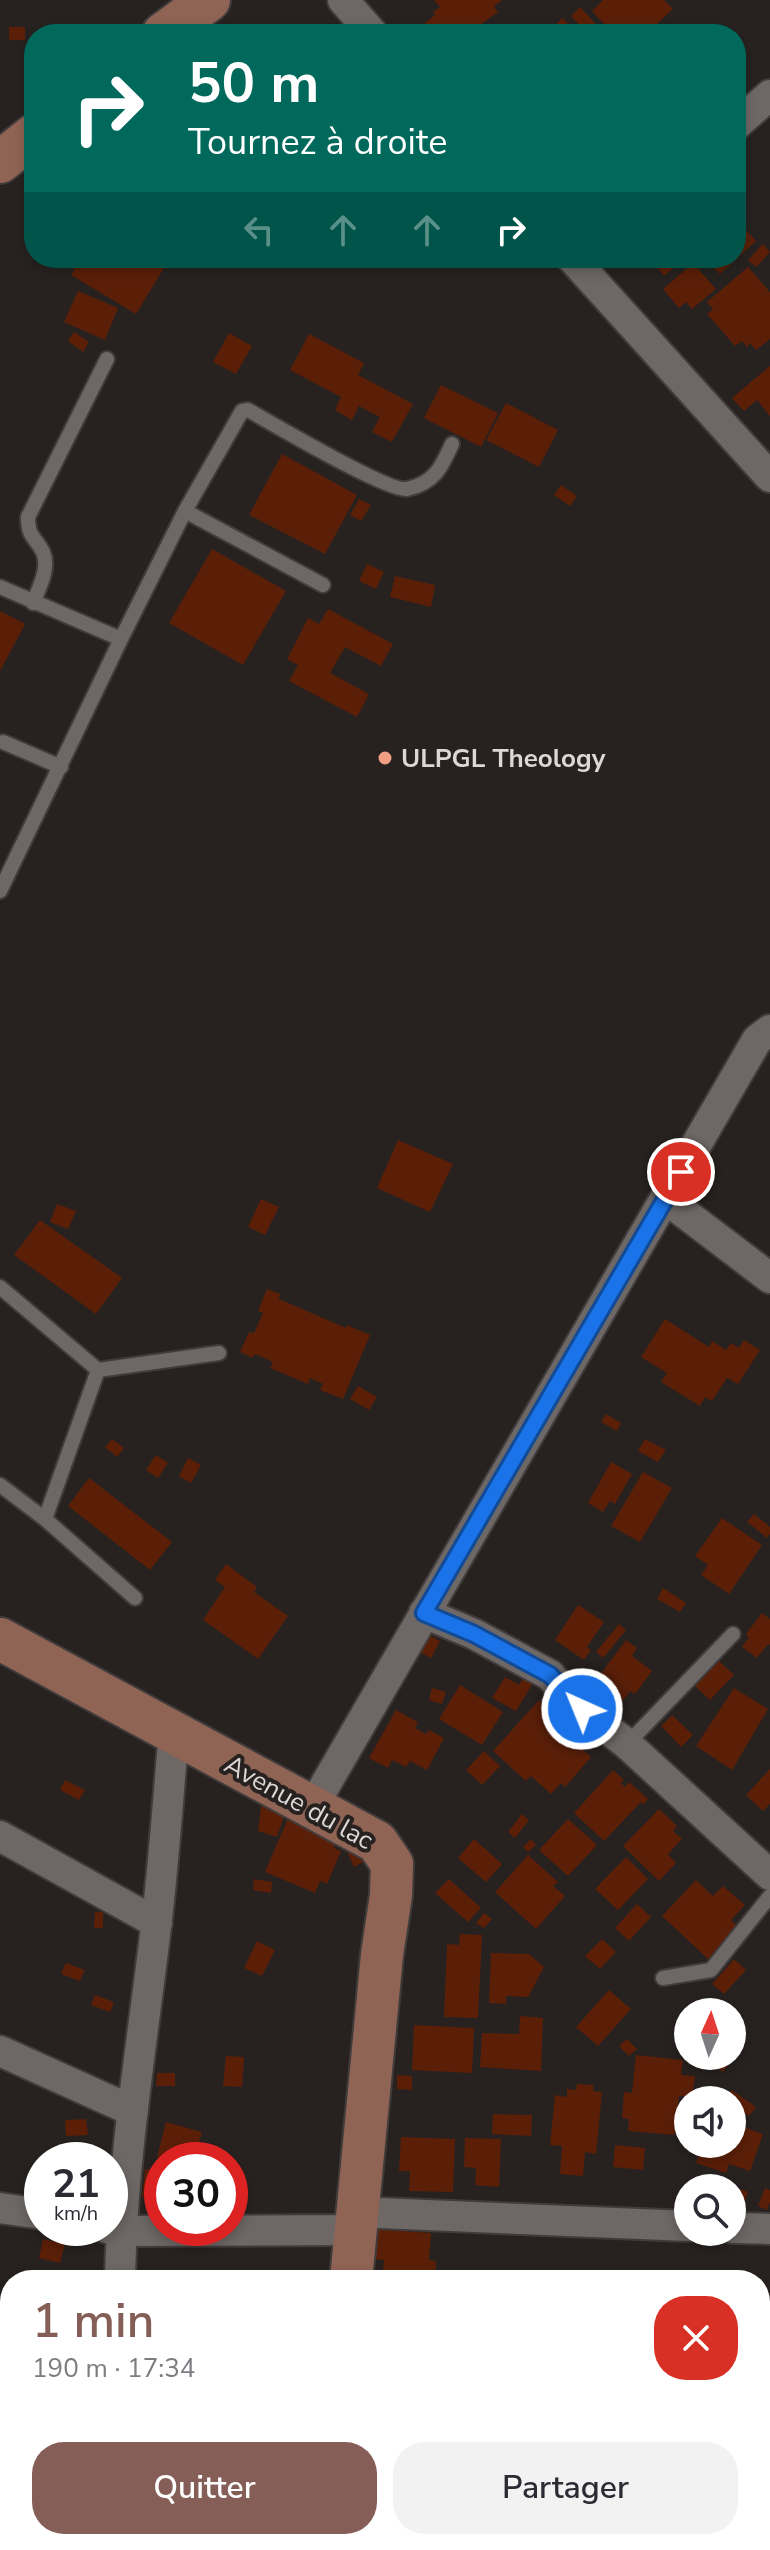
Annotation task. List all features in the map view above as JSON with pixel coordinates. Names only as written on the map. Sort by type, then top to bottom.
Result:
[{"type":"main road","points":[[177,24],[209,0]]},
{"type":"main road","points":[[0,162],[24,143]]},
{"type":"main road","name":"Avenue du lac","points":[[0,1639],[377,1842],[392,1864],[352,2270]]},
{"type":"street","points":[[343,0],[364,24]]},
{"type":"street","points":[[746,116],[770,95]]},
{"type":"street","points":[[585,268],[770,477]]},
{"type":"street","points":[[313,1806],[757,1040],[770,1030]]},
{"type":"street","points":[[666,1199],[770,1278]]},
{"type":"street","points":[[424,1613],[474,1634],[550,1675],[572,1701],[627,1744],[770,1875]]},
{"type":"street","points":[[128,2142],[157,1923],[174,1732]]},
{"type":"street","points":[[0,1836],[157,1923]]},
{"type":"street","points":[[0,2051],[133,2111]]},
{"type":"street","points":[[0,2208],[24,2211]]},
{"type":"street","points":[[128,2229],[355,2221],[674,2226]]},
{"type":"street","points":[[746,2228],[770,2229]]},
{"type":"street","points":[[116,2246],[119,2270]]},
{"type":"lane","points":[[33,603],[45,570],[44,554],[28,532],[28,517],[107,359]]},
{"type":"lane","points":[[0,891],[185,511],[242,411],[248,410],[354,468],[400,489],[409,489],[438,473],[452,444]]},
{"type":"lane","points":[[185,511],[323,585]]},
{"type":"lane","points":[[0,587],[121,639]]},
{"type":"lane","points":[[3,742],[61,767]]},
{"type":"lane","points":[[0,1287],[98,1370],[219,1353]]},
{"type":"lane","points":[[45,1519],[98,1370]]},
{"type":"lane","points":[[0,1485],[45,1519],[135,1598]]},
{"type":"lane","points":[[627,1744],[733,1634]]},
{"type":"lane","points":[[663,1978],[711,1970],[770,1896]]},
{"type":"building","points":[[434,0],[502,0],[494,6],[498,12],[481,24],[424,24],[440,7]]},
{"type":"building","points":[[603,0],[664,0],[673,9],[657,24],[604,24],[592,11]]},
{"type":"building","points":[[580,7],[596,24],[579,24],[571,16]]},
{"type":"building","points":[[9,27],[24,27],[24,40],[9,40]]},
{"type":"building","points":[[746,230],[756,241],[746,250]]},
{"type":"building","points":[[763,244],[770,252],[756,267],[748,260]]},
{"type":"building","points":[[748,267],[770,292],[770,339],[756,350],[750,343],[747,347],[742,341],[735,346],[707,314],[713,309],[707,302]]},
{"type":"building","points":[[76,268],[164,268],[136,314],[71,275]]},
{"type":"building","points":[[657,268],[673,268],[664,276]]},
{"type":"building","points":[[687,268],[697,268],[716,289],[692,309],[686,302],[679,308],[663,289]]},
{"type":"building","points":[[78,291],[118,308],[105,340],[64,322]]},
{"type":"building","points":[[74,332],[89,342],[83,352],[68,341]]},
{"type":"building","points":[[229,333],[252,346],[236,374],[213,362]]},
{"type":"building","points":[[309,334],[364,363],[358,375],[413,404],[392,442],[372,432],[380,417],[359,406],[352,420],[335,410],[341,397],[290,370]]},
{"type":"building","points":[[770,366],[770,416],[757,400],[744,411],[732,398]]},
{"type":"building","points":[[441,385],[498,413],[481,447],[424,418]]},
{"type":"building","points":[[506,403],[558,430],[539,467],[486,440]]},
{"type":"building","points":[[282,454],[357,495],[325,554],[249,515]]},
{"type":"building","points":[[561,485],[577,496],[570,506],[554,495]]},
{"type":"building","points":[[359,499],[371,505],[361,521],[350,515]]},
{"type":"building","points":[[212,549],[286,591],[243,665],[169,623]]},
{"type":"building","points":[[367,564],[384,572],[376,589],[359,581]]},
{"type":"building","points":[[395,576],[435,585],[431,607],[390,597]]},
{"type":"building","points":[[328,609],[393,644],[381,666],[345,647],[330,673],[369,694],[357,717],[289,681],[298,665],[287,659],[308,618],[319,624]]},
{"type":"building","points":[[0,611],[25,624],[0,671]]},
{"type":"building","points":[[398,1140],[453,1164],[430,1212],[377,1188]]},
{"type":"building","points":[[261,1199],[279,1207],[265,1235],[248,1227]]},
{"type":"building","points":[[57,1204],[76,1211],[68,1229],[50,1222]]},
{"type":"building","points":[[40,1220],[122,1278],[96,1314],[14,1255]]},
{"type":"building","points":[[267,1289],[280,1294],[279,1299],[370,1335],[343,1399],[320,1390],[323,1384],[310,1378],[308,1384],[270,1368],[273,1362],[255,1354],[253,1358],[240,1352],[249,1332],[254,1333],[263,1313],[258,1311]]},
{"type":"building","points":[[665,1319],[709,1347],[712,1341],[726,1350],[731,1343],[739,1348],[744,1340],[760,1350],[738,1384],[727,1378],[712,1401],[705,1397],[700,1406],[661,1382],[667,1373],[641,1357]]},
{"type":"building","points":[[358,1386],[377,1397],[369,1410],[350,1399]]},
{"type":"building","points":[[606,1414],[621,1423],[617,1431],[601,1422]]},
{"type":"building","points":[[112,1439],[124,1448],[117,1457],[105,1447]]},
{"type":"building","points":[[645,1439],[666,1450],[658,1462],[638,1451]]},
{"type":"building","points":[[156,1455],[168,1463],[158,1478],[146,1470]]},
{"type":"building","points":[[188,1458],[201,1465],[191,1483],[179,1476]]},
{"type":"building","points":[[611,1462],[632,1474],[615,1504],[610,1501],[603,1512],[588,1503]]},
{"type":"building","points":[[643,1472],[672,1488],[640,1542],[611,1526]]},
{"type":"building","points":[[89,1478],[172,1542],[150,1570],[68,1506]]},
{"type":"building","points":[[754,1514],[770,1527],[767,1538],[747,1522]]},
{"type":"building","points":[[722,1518],[762,1545],[729,1594],[701,1575],[708,1565],[695,1556]]},
{"type":"building","points":[[226,1564],[257,1587],[254,1592],[288,1616],[258,1659],[203,1620],[225,1587],[215,1580]]},
{"type":"building","points":[[663,1588],[686,1603],[680,1612],[657,1599]]},
{"type":"building","points":[[578,1605],[604,1622],[587,1647],[591,1650],[584,1660],[555,1640]]},
{"type":"building","points":[[762,1613],[770,1619],[770,1645],[757,1658],[742,1647],[749,1637],[746,1634]]},
{"type":"building","points":[[619,1624],[626,1630],[603,1658],[596,1652]]},
{"type":"building","points":[[429,1635],[440,1641],[431,1658],[420,1652]]},
{"type":"building","points":[[626,1640],[637,1648],[632,1656],[652,1671],[635,1694],[630,1691],[621,1703],[594,1683]]},
{"type":"building","points":[[719,1661],[734,1675],[710,1700],[695,1686]]},
{"type":"building","points":[[525,1675],[534,1681],[516,1711],[492,1698],[505,1677],[519,1685]]},
{"type":"building","points":[[460,1685],[503,1712],[482,1745],[439,1719]]},
{"type":"building","points":[[432,1688],[446,1692],[442,1704],[429,1700]]},
{"type":"building","points":[[734,1688],[768,1709],[732,1770],[696,1746]]},
{"type":"building","points":[[539,1700],[555,1715],[563,1705],[594,1733],[580,1747],[591,1757],[565,1787],[561,1783],[551,1794],[531,1776],[526,1781],[493,1751]]},
{"type":"building","points":[[396,1710],[418,1722],[415,1728],[426,1734],[429,1730],[444,1738],[427,1770],[410,1761],[406,1767],[392,1760],[388,1768],[369,1758]]},
{"type":"building","points":[[672,1715],[693,1735],[681,1747],[661,1726]]},
{"type":"building","points":[[484,1751],[500,1766],[482,1785],[466,1770]]},
{"type":"building","points":[[770,1769],[770,1804],[763,1811],[746,1795]]},
{"type":"building","points":[[613,1770],[624,1780],[621,1783],[625,1787],[629,1782],[648,1799],[643,1805],[641,1802],[604,1841],[574,1813]]},
{"type":"building","points":[[65,1780],[85,1790],[79,1800],[60,1790]]},
{"type":"building","points":[[263,1791],[288,1805],[277,1837],[258,1831]]},
{"type":"building","points":[[659,1809],[677,1826],[673,1831],[682,1839],[668,1854],[676,1863],[659,1881],[623,1846]]},
{"type":"building","points":[[522,1814],[529,1820],[515,1838],[508,1832]]},
{"type":"building","points":[[289,1816],[338,1836],[334,1848],[341,1851],[327,1884],[320,1881],[315,1893],[265,1872]]},
{"type":"building","points":[[568,1819],[597,1845],[568,1876],[539,1850]]},
{"type":"building","points":[[474,1839],[502,1864],[486,1882],[458,1858]]},
{"type":"building","points":[[531,1839],[536,1845],[528,1852],[523,1847]]},
{"type":"building","points":[[355,1843],[363,1862],[354,1867],[345,1847]]},
{"type":"building","points":[[528,1855],[558,1882],[553,1886],[565,1896],[536,1929],[495,1892]]},
{"type":"building","points":[[626,1857],[648,1879],[618,1910],[595,1889]]},
{"type":"building","points":[[254,1879],[272,1882],[271,1893],[253,1890]]},
{"type":"building","points":[[449,1879],[481,1908],[468,1922],[435,1893]]},
{"type":"building","points":[[696,1880],[713,1896],[723,1886],[745,1905],[731,1920],[738,1927],[708,1959],[662,1916]]},
{"type":"building","points":[[637,1904],[651,1917],[629,1941],[615,1928]]},
{"type":"building","points":[[95,1912],[103,1912],[103,1928],[94,1928]]},
{"type":"building","points":[[484,1913],[492,1919],[484,1928],[476,1923]]},
{"type":"building","points":[[460,1934],[482,1935],[478,2018],[444,2017],[447,1944],[459,1945]]},
{"type":"building","points":[[602,1939],[616,1952],[600,1969],[585,1956]]},
{"type":"building","points":[[257,1941],[275,1950],[262,1976],[244,1968]]},
{"type":"building","points":[[491,1953],[529,1954],[544,1967],[528,1997],[506,1996],[506,2004],[489,2003]]},
{"type":"building","points":[[734,1959],[746,1970],[724,1994],[712,1984]]},
{"type":"building","points":[[66,1963],[85,1970],[80,1981],[61,1974]]},
{"type":"building","points":[[609,1990],[631,2009],[598,2046],[576,2027]]},
{"type":"building","points":[[95,1995],[114,2002],[110,2012],[91,2005]]},
{"type":"building","points":[[520,2016],[543,2018],[541,2071],[480,2067],[482,2033],[519,2034]]},
{"type":"building","points":[[414,2025],[474,2028],[472,2073],[412,2070]]},
{"type":"building","points":[[627,2039],[637,2049],[629,2056],[619,2046]]},
{"type":"building","points":[[636,2055],[674,2059],[674,2070],[682,2070],[681,2075],[695,2076],[694,2086],[674,2086],[674,2135],[628,2131],[629,2119],[622,2118],[624,2092],[632,2093]]},
{"type":"building","points":[[226,2056],[244,2057],[242,2087],[223,2086]]},
{"type":"building","points":[[157,2073],[175,2073],[175,2086],[156,2086]]},
{"type":"building","points":[[397,2075],[412,2076],[412,2090],[397,2089]]},
{"type":"building","points":[[577,2084],[593,2085],[593,2091],[602,2092],[596,2154],[585,2152],[583,2176],[560,2174],[562,2146],[550,2145],[555,2095],[567,2097],[567,2089],[576,2090]]},
{"type":"building","points":[[746,2100],[756,2107],[749,2116],[746,2114]]},
{"type":"building","points":[[493,2114],[532,2115],[531,2136],[492,2134]]},
{"type":"building","points":[[86,2119],[88,2135],[66,2136],[65,2120]]},
{"type":"building","points":[[166,2122],[202,2132],[199,2142],[161,2142]]},
{"type":"building","points":[[746,2128],[763,2134],[750,2171],[729,2164],[726,2173],[696,2163],[698,2158],[746,2158]]},
{"type":"building","points":[[401,2137],[455,2139],[453,2192],[409,2191],[410,2171],[399,2171]]},
{"type":"building","points":[[465,2138],[501,2139],[499,2187],[475,2185],[476,2168],[464,2167]]},
{"type":"building","points":[[615,2145],[645,2148],[643,2170],[613,2167]]},
{"type":"building","points":[[765,2188],[770,2190],[767,2210],[758,2206]]},
{"type":"building","points":[[373,2229],[431,2233],[429,2260],[436,2261],[436,2270],[383,2270],[384,2260],[372,2259]]},
{"type":"building","points":[[42,2246],[64,2246],[60,2263],[39,2258]]},
{"type":"place","name":"ULPGL Theology","points":[[385,758]]},
{"type":"route","points":[[582,1709],[550,1675],[537,1667],[474,1634],[424,1613],[681,1172]]}]
